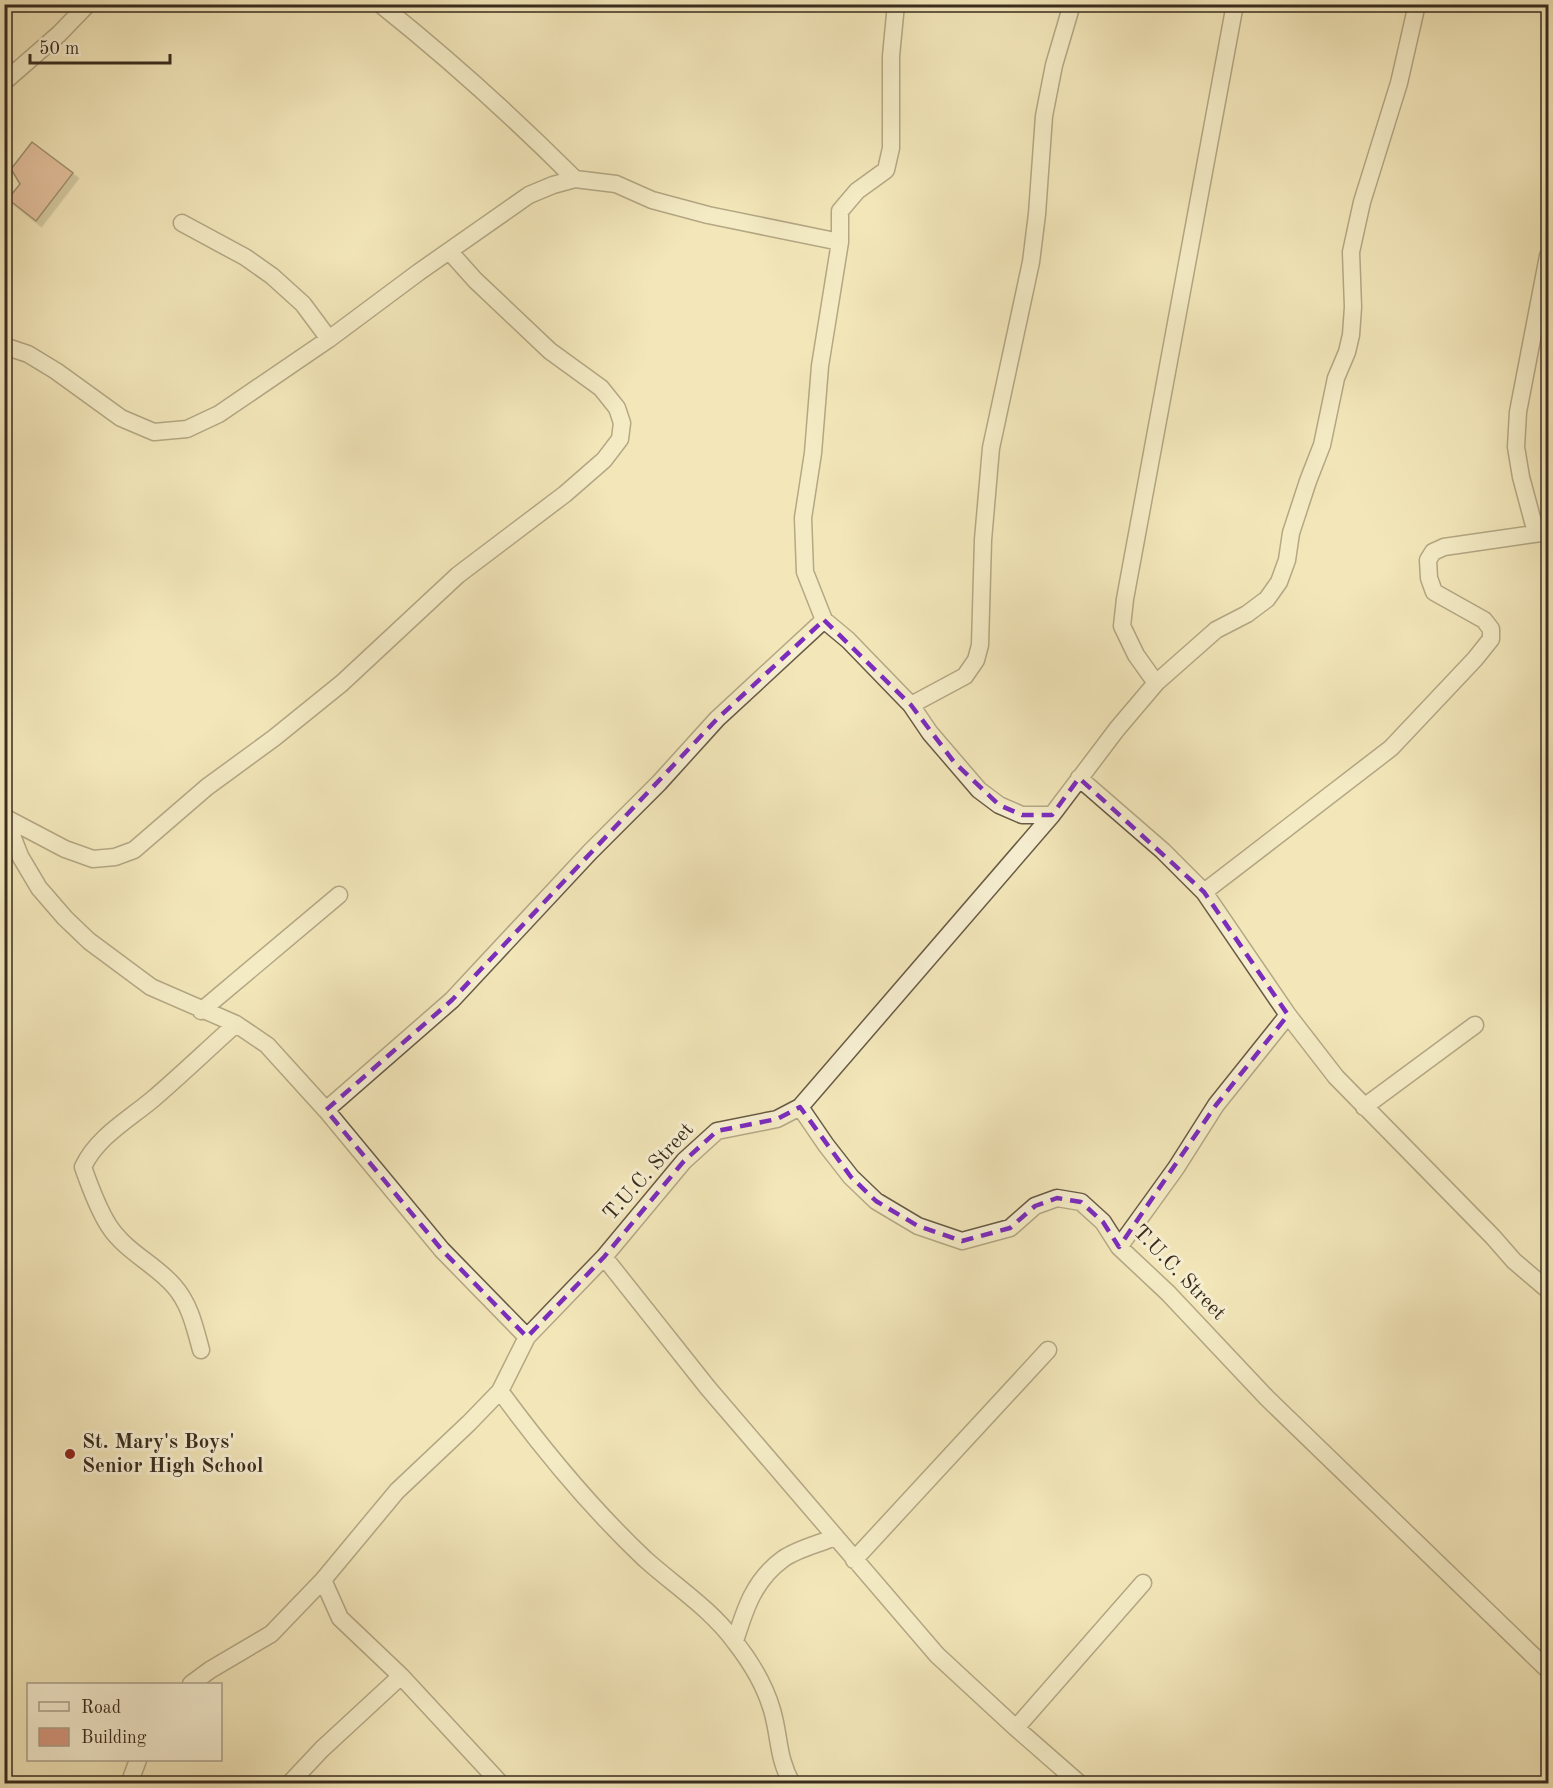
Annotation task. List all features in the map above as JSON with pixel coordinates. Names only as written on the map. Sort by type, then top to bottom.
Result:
[{"type":"street","points":[[4,82],[59,34],[88,4]]},
{"type":"street","points":[[380,4],[505,110],[575,179]]},
{"type":"street","points":[[896,4],[891,56],[891,148],[886,170],[857,191],[840,212],[840,242],[820,366],[813,453],[803,518],[805,572],[824,620],[848,640],[911,705],[930,733],[979,790],[999,805],[1022,815],[1052,815]]},
{"type":"street","points":[[911,705],[965,676],[976,660],[980,645],[983,540],[992,448],[1031,262],[1044,116],[1054,65],[1072,4]]},
{"type":"street","points":[[1156,683],[1136,655],[1122,626],[1125,599],[1235,4]]},
{"type":"street","points":[[800,1107],[1052,815],[1156,683],[1216,630],[1247,614],[1267,599],[1279,582],[1287,560],[1291,533],[1322,445],[1336,378],[1347,352],[1353,307],[1351,252],[1362,202],[1399,83],[1417,4]]},
{"type":"street","points":[[4,346],[28,354],[56,371],[121,418],[154,432],[187,429],[219,414],[329,339],[529,195],[553,185],[575,179],[616,184],[652,200],[675,206],[840,242]]},
{"type":"street","points":[[182,223],[245,257],[272,276],[303,304],[329,339]]},
{"type":"street","points":[[5,817],[65,849],[93,859],[115,857],[134,850],[207,787],[274,738],[342,683],[458,575],[565,494],[604,460],[620,439],[622,423],[617,408],[601,388],[550,351],[475,280],[449,251]]},
{"type":"street","points":[[1204,892],[1391,748],[1491,639],[1491,630],[1484,620],[1434,592],[1429,578],[1428,560],[1433,552],[1444,547],[1542,532],[1521,477],[1516,447],[1518,412],[1548,256]]},
{"type":"street","points":[[326,1110],[452,1000],[717,719],[824,620]]},
{"type":"street","points":[[1079,778],[1163,851],[1204,892],[1288,1015],[1336,1077],[1514,1261],[1548,1290]]},
{"type":"street","points":[[5,817],[20,856],[39,888],[65,918],[89,941],[151,987],[201,1011],[236,1024],[267,1046],[326,1110],[442,1250],[527,1337]]},
{"type":"street","points":[[201,1011],[339,895]]},
{"type":"street","points":[[1119,1246],[1176,1168],[1216,1105],[1288,1015]]},
{"type":"street","points":[[201,1350],[192,1314],[175,1287],[128,1248],[110,1227],[90,1189],[83,1167],[90,1152],[106,1137],[153,1099],[236,1024]]},
{"type":"street","points":[[1364,1107],[1474,1024]]},
{"type":"street","name":"T.U.C. Street","points":[[192,1683],[271,1634],[323,1580],[397,1491],[500,1391],[527,1337],[604,1257],[684,1161],[717,1131],[777,1119],[800,1107],[851,1177],[876,1201],[918,1226],[962,1242],[1010,1228],[1035,1206],[1057,1198],[1080,1202],[1103,1222],[1119,1246],[1168,1293],[1267,1398],[1455,1577],[1548,1670]]},
{"type":"street","points":[[604,1257],[708,1388],[936,1655],[1080,1784]]},
{"type":"street","points":[[854,1560],[1048,1350]]},
{"type":"street","points":[[500,1391],[545,1452],[596,1510],[646,1559],[702,1607],[735,1641],[759,1679],[772,1710],[783,1768],[792,1784]]},
{"type":"street","points":[[735,1641],[748,1600],[760,1580],[784,1558],[835,1537]]},
{"type":"street","points":[[323,1580],[340,1617],[401,1676],[501,1784]]},
{"type":"street","points":[[1016,1728],[1143,1583]]},
{"type":"street","points":[[289,1784],[322,1749],[401,1676]]},
{"type":"street","points":[[129,1784],[138,1761]]},
{"type":"highlighted area","points":[[824,620],[911,705],[954,762],[999,805],[1022,815],[1052,815],[1079,778],[1204,892],[1288,1015],[1216,1105],[1119,1247],[1103,1222],[1081,1202],[1057,1198],[1035,1206],[1010,1228],[962,1241],[918,1226],[876,1201],[851,1177],[800,1107],[777,1119],[717,1131],[684,1161],[604,1257],[527,1337],[442,1250],[326,1110],[452,1000],[717,719]]},
{"type":"building","points":[[32,142],[73,173],[36,221],[8,199],[20,184],[11,169]]},
{"type":"place","name":"St. Mary's Boys' Senior High School","points":[[70,1454]]}]
